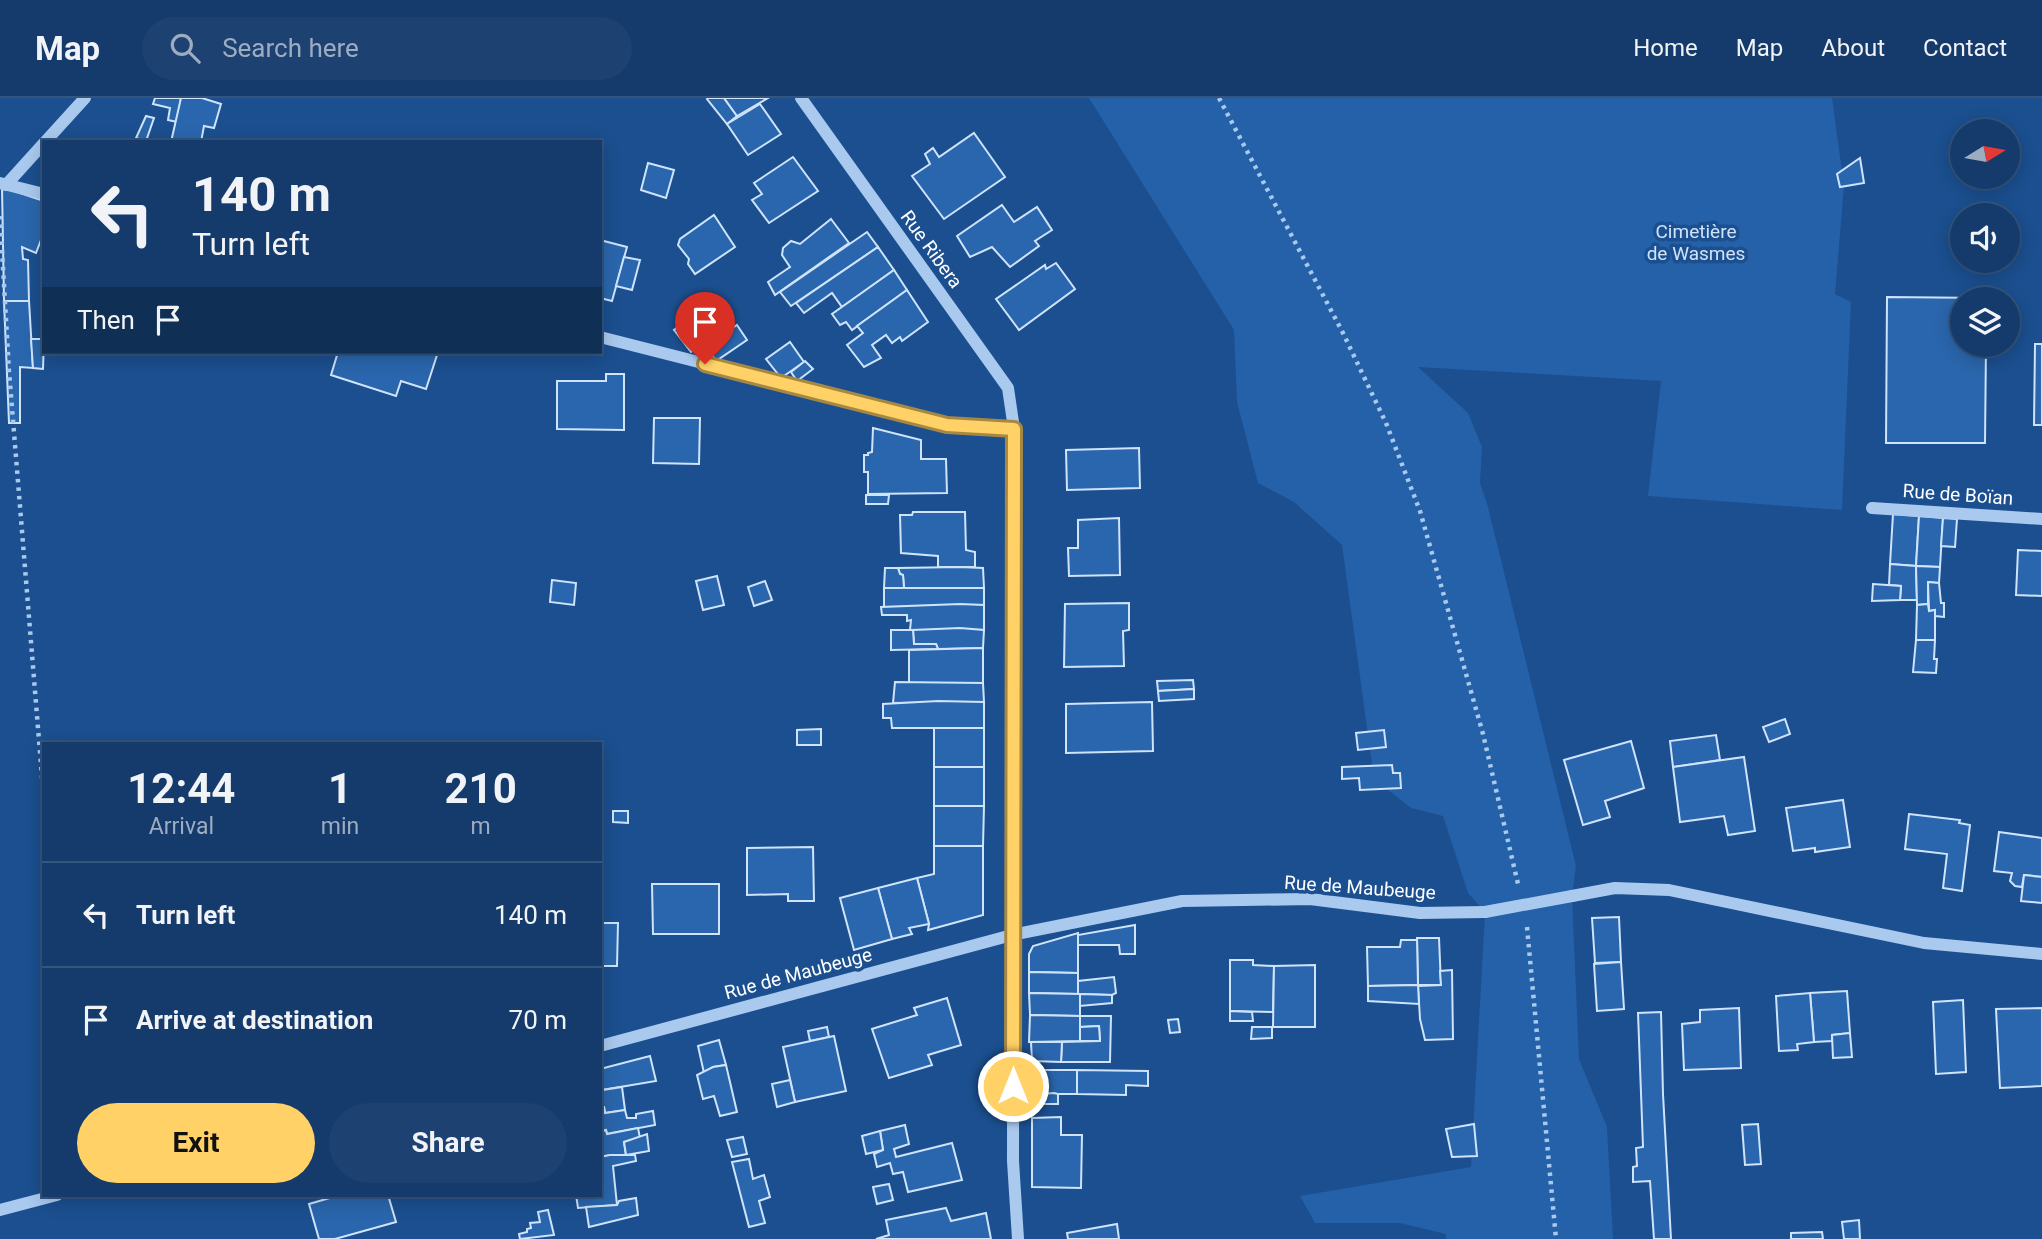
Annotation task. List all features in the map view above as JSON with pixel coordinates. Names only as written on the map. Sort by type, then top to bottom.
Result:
[{"type":"street","points":[[47,140],[85,98]]},
{"type":"street","name":"Rue Ribera","points":[[801,98],[1008,388],[1014,429],[1013,1161],[1018,1239]]},
{"type":"street","points":[[3,183],[42,145]]},
{"type":"street","points":[[3,183],[42,193]]},
{"type":"street","points":[[602,338],[947,425],[1014,429]]},
{"type":"street","name":"Rue de Boïan","points":[[1872,508],[2042,519]]},
{"type":"street","name":"Rue de Maubeuge","points":[[602,1045],[1012,935],[1182,901],[1310,899],[1420,913],[1485,912],[1615,888],[1668,890],[1924,943],[2042,954]]},
{"type":"street","points":[[0,1210],[49,1197]]},
{"type":"path","points":[[1219,98],[1343,333],[1386,423],[1420,511],[1483,733],[1520,894]]},
{"type":"path","points":[[0,216],[9,371],[42,777]]},
{"type":"path","points":[[1525,920],[1556,1239]]},
{"type":"green space","name":"Cimetière de Wasmes","points":[[1089,98],[1832,98],[1844,186],[1835,294],[1851,302],[1842,510],[1648,496],[1661,381],[1418,367],[1468,413],[1482,447],[1480,483],[1576,866],[1572,896],[1579,1059],[1607,1127],[1613,1239],[1446,1239],[1446,1234],[1400,1223],[1315,1223],[1300,1196],[1471,1167],[1485,912],[1468,893],[1443,816],[1411,808],[1374,779],[1342,545],[1294,502],[1258,483],[1237,402],[1234,330]]},
{"type":"building","points":[[155,98],[181,98],[177,122],[168,120],[170,108],[153,104]]},
{"type":"building","points":[[181,98],[202,98],[221,104],[214,128],[204,126],[201,140],[171,140]]},
{"type":"building","points":[[708,98],[724,98],[737,116],[727,124]]},
{"type":"building","points":[[724,98],[768,98],[737,116]]},
{"type":"building","points":[[760,104],[781,134],[748,155],[727,124]]},
{"type":"building","points":[[146,116],[154,118],[146,140],[136,138]]},
{"type":"building","points":[[974,133],[1005,177],[944,219],[912,176],[930,164],[925,154],[933,148],[939,157]]},
{"type":"building","points":[[793,157],[818,191],[769,223],[752,200],[762,194],[754,183]]},
{"type":"building","points":[[1860,158],[1864,183],[1840,187],[1837,174]]},
{"type":"building","points":[[648,163],[674,170],[666,198],[641,190]]},
{"type":"building","points":[[2,187],[42,200],[42,237],[36,253],[22,247],[23,259],[28,260],[29,301],[4,301]]},
{"type":"building","points":[[1002,205],[1014,222],[1037,207],[1052,230],[1035,241],[1039,246],[1010,267],[992,247],[970,257],[957,236]]},
{"type":"building","points":[[714,215],[735,247],[695,274],[688,264],[689,259],[678,245],[680,239]]},
{"type":"building","points":[[831,219],[849,243],[775,295],[768,282],[790,267],[782,255],[783,248],[791,241],[800,244]]},
{"type":"building","points":[[867,232],[878,247],[791,306],[780,292]]},
{"type":"building","points":[[602,241],[627,247],[612,301],[602,298]]},
{"type":"building","points":[[878,247],[894,270],[842,307],[832,293],[804,313],[796,303]]},
{"type":"building","points":[[624,257],[640,260],[632,290],[616,286]]},
{"type":"building","points":[[1056,263],[1075,289],[1019,330],[996,299],[1045,265],[1046,269]]},
{"type":"building","points":[[894,270],[907,290],[852,330],[846,322],[840,325],[832,314]]},
{"type":"building","points":[[907,290],[928,322],[902,341],[900,337],[892,343],[886,335],[872,345],[881,358],[864,367],[847,345],[863,333],[857,326]]},
{"type":"building","points":[[1887,297],[1950,298],[1950,357],[1986,357],[1985,443],[1886,443]]},
{"type":"building","points":[[4,301],[29,301],[33,368],[20,367],[20,423],[9,423]]},
{"type":"building","points":[[696,313],[703,321],[707,318],[714,324],[709,329],[714,336],[691,352],[674,330]]},
{"type":"building","points":[[737,325],[747,340],[716,361],[706,346]]},
{"type":"building","points":[[31,339],[42,339],[43,369],[33,368]]},
{"type":"building","points":[[790,342],[804,362],[781,378],[766,359]]},
{"type":"building","points":[[2035,344],[2042,344],[2042,425],[2034,425]]},
{"type":"building","points":[[337,354],[437,354],[426,389],[401,381],[396,396],[331,375]]},
{"type":"building","points":[[805,361],[813,369],[797,381],[791,372]]},
{"type":"building","points":[[606,374],[624,374],[624,430],[557,429],[557,381],[606,381]]},
{"type":"building","points":[[654,418],[700,418],[699,464],[653,463]]},
{"type":"building","points":[[873,428],[921,440],[921,459],[946,459],[947,493],[868,494],[868,472],[864,472],[864,455],[872,452]]},
{"type":"building","points":[[1139,448],[1140,488],[1067,490],[1066,450]]},
{"type":"building","points":[[866,495],[889,495],[888,504],[866,504]]},
{"type":"building","points":[[913,512],[965,512],[966,550],[975,552],[975,567],[938,567],[938,556],[901,553],[900,515],[912,515]]},
{"type":"building","points":[[1893,514],[1919,516],[1916,566],[1890,564]]},
{"type":"building","points":[[1919,516],[1943,518],[1940,567],[1916,566]]},
{"type":"building","points":[[1119,518],[1120,575],[1069,576],[1068,548],[1078,548],[1078,520]]},
{"type":"building","points":[[1943,518],[1957,519],[1955,547],[1941,546]]},
{"type":"building","points":[[2018,550],[2042,551],[2042,596],[2016,595]]},
{"type":"building","points":[[1890,564],[1916,566],[1917,600],[1900,600],[1901,586],[1889,585]]},
{"type":"building","points":[[1916,566],[1940,567],[1939,583],[1928,582],[1928,604],[1917,605]]},
{"type":"building","points":[[885,568],[898,568],[903,575],[904,588],[884,588]]},
{"type":"building","points":[[898,568],[983,568],[984,588],[904,588],[903,575]]},
{"type":"building","points":[[717,576],[724,605],[703,610],[696,581]]},
{"type":"building","points":[[552,580],[576,583],[574,605],[550,602]]},
{"type":"building","points":[[765,581],[772,600],[754,606],[748,587]]},
{"type":"building","points":[[1928,582],[1939,583],[1944,617],[1935,616],[1935,610],[1929,611]]},
{"type":"building","points":[[1873,584],[1901,586],[1900,600],[1872,601]]},
{"type":"building","points":[[884,588],[984,588],[984,605],[884,608]]},
{"type":"building","points":[[1129,603],[1129,630],[1123,631],[1124,666],[1064,667],[1065,604]]},
{"type":"building","points":[[1928,604],[1929,611],[1935,610],[1935,640],[1916,640],[1917,605]]},
{"type":"building","points":[[984,605],[984,630],[910,630],[911,620],[907,621],[907,615],[882,615],[881,607]]},
{"type":"building","points":[[891,630],[913,630],[914,644],[936,644],[938,649],[891,650]]},
{"type":"building","points":[[913,630],[984,630],[983,648],[938,649],[936,644],[914,644]]},
{"type":"building","points":[[1916,640],[1935,640],[1936,673],[1913,672]]},
{"type":"building","points":[[983,648],[983,683],[909,683],[909,650]]},
{"type":"building","points":[[1193,680],[1194,689],[1158,691],[1157,681]]},
{"type":"building","points":[[895,682],[983,683],[984,702],[893,703]]},
{"type":"building","points":[[1194,689],[1194,699],[1159,701],[1158,691]]},
{"type":"building","points":[[984,702],[984,728],[892,728],[891,718],[883,718],[883,704]]},
{"type":"building","points":[[1152,702],[1153,751],[1066,753],[1066,704]]},
{"type":"building","points":[[1785,719],[1790,734],[1769,742],[1763,727]]},
{"type":"building","points":[[934,728],[984,728],[984,767],[934,767]]},
{"type":"building","points":[[821,729],[821,745],[797,745],[797,730]]},
{"type":"building","points":[[1384,730],[1386,747],[1358,750],[1356,733]]},
{"type":"building","points":[[1716,735],[1720,760],[1673,767],[1670,741]]},
{"type":"building","points":[[1631,741],[1644,788],[1605,801],[1610,817],[1583,825],[1564,760]]},
{"type":"building","points":[[1744,757],[1755,831],[1728,835],[1724,816],[1680,822],[1673,767]]},
{"type":"building","points":[[1392,765],[1393,773],[1400,773],[1401,788],[1360,790],[1359,778],[1342,779],[1342,767]]},
{"type":"building","points":[[934,767],[984,767],[984,806],[934,806]]},
{"type":"building","points":[[1843,800],[1850,847],[1815,852],[1815,848],[1793,851],[1786,808]]},
{"type":"building","points":[[934,806],[984,806],[983,846],[934,846]]},
{"type":"building","points":[[613,811],[628,811],[628,823],[613,822]]},
{"type":"building","points":[[1909,814],[1960,820],[1959,823],[1970,825],[1962,891],[1943,888],[1947,854],[1905,849]]},
{"type":"building","points":[[1999,832],[2042,838],[2042,877],[2024,875],[2022,887],[2015,886],[2010,881],[2012,873],[1994,871]]},
{"type":"building","points":[[934,846],[983,846],[983,915],[928,930],[929,924],[917,878],[934,874]]},
{"type":"building","points":[[813,847],[814,901],[788,901],[788,894],[747,895],[747,848]]},
{"type":"building","points":[[2024,875],[2042,877],[2042,903],[2021,901]]},
{"type":"building","points":[[917,878],[929,924],[909,928],[912,934],[892,939],[878,888]]},
{"type":"building","points":[[652,884],[719,884],[719,934],[653,934]]},
{"type":"building","points":[[878,888],[892,939],[854,950],[840,898]]},
{"type":"building","points":[[1619,917],[1621,962],[1595,963],[1592,918]]},
{"type":"building","points":[[602,923],[618,923],[617,966],[602,966]]},
{"type":"building","points":[[1135,925],[1135,954],[1120,954],[1119,945],[1078,945],[1078,935]]},
{"type":"building","points":[[1078,933],[1078,973],[1029,972],[1029,954],[1033,946]]},
{"type":"building","points":[[1417,938],[1439,938],[1441,985],[1418,985]]},
{"type":"building","points":[[1401,940],[1417,940],[1418,985],[1368,986],[1367,947],[1400,947]]},
{"type":"building","points":[[1230,960],[1253,960],[1253,965],[1274,966],[1273,1012],[1230,1011]]},
{"type":"building","points":[[1621,962],[1624,1009],[1597,1011],[1594,964]]},
{"type":"building","points":[[1315,965],[1315,1027],[1273,1027],[1274,966]]},
{"type":"building","points":[[1452,970],[1453,1039],[1425,1040],[1420,1019],[1418,986],[1441,985],[1440,971]]},
{"type":"building","points":[[1029,972],[1078,973],[1078,994],[1029,993]]},
{"type":"building","points":[[1114,977],[1116,993],[1112,995],[1078,994],[1078,981]]},
{"type":"building","points":[[1418,985],[1419,1004],[1368,1001],[1368,986]]},
{"type":"building","points":[[1847,991],[1850,1033],[1832,1035],[1832,1041],[1814,1042],[1810,993]]},
{"type":"building","points":[[1029,993],[1080,994],[1080,1016],[1030,1015]]},
{"type":"building","points":[[1810,993],[1814,1042],[1797,1044],[1798,1050],[1779,1051],[1776,996]]},
{"type":"building","points":[[1080,994],[1112,995],[1112,1003],[1080,1006]]},
{"type":"building","points":[[947,998],[961,1045],[928,1055],[932,1065],[889,1078],[872,1029],[917,1015],[914,1008]]},
{"type":"building","points":[[1963,1000],[1966,1072],[1936,1074],[1933,1002]]},
{"type":"building","points":[[1739,1008],[1741,1068],[1684,1070],[1682,1024],[1700,1022],[1700,1010]]},
{"type":"building","points":[[2042,1008],[2042,1086],[2000,1088],[1996,1009]]},
{"type":"building","points":[[1230,1011],[1252,1012],[1253,1021],[1230,1021]]},
{"type":"building","points":[[1661,1012],[1671,1239],[1654,1239],[1650,1181],[1633,1182],[1633,1167],[1637,1166],[1636,1148],[1643,1147],[1638,1013]]},
{"type":"building","points":[[1030,1015],[1080,1016],[1080,1041],[1029,1042]]},
{"type":"building","points":[[1080,1016],[1111,1016],[1110,1062],[1061,1062],[1062,1042],[1100,1041],[1099,1026],[1080,1027]]},
{"type":"building","points":[[1178,1019],[1180,1032],[1170,1033],[1168,1020]]},
{"type":"building","points":[[1099,1026],[1100,1041],[1080,1041],[1080,1027]]},
{"type":"building","points":[[827,1027],[829,1037],[810,1041],[808,1031]]},
{"type":"building","points":[[1252,1027],[1272,1027],[1272,1038],[1251,1039]]},
{"type":"building","points":[[1850,1033],[1852,1057],[1833,1058],[1832,1035]]},
{"type":"building","points":[[834,1036],[846,1091],[795,1102],[783,1047]]},
{"type":"building","points":[[719,1040],[726,1065],[713,1067],[704,1073],[698,1046]]},
{"type":"building","points":[[1031,1042],[1062,1042],[1061,1062],[1032,1061]]},
{"type":"building","points":[[650,1056],[656,1081],[602,1090],[602,1068]]},
{"type":"building","points":[[726,1065],[737,1112],[720,1116],[714,1096],[703,1099],[697,1075],[713,1067]]},
{"type":"building","points":[[1030,1070],[1077,1070],[1077,1094],[1029,1094]]},
{"type":"building","points":[[1077,1070],[1148,1071],[1148,1086],[1126,1085],[1126,1095],[1077,1094]]},
{"type":"building","points":[[790,1080],[795,1102],[777,1107],[772,1084]]},
{"type":"building","points":[[622,1087],[625,1110],[605,1113],[602,1090]]},
{"type":"building","points":[[1041,1094],[1058,1094],[1058,1104],[1041,1104]]},
{"type":"building","points":[[602,1107],[605,1113],[625,1110],[627,1118],[636,1118],[636,1114],[653,1111],[655,1125],[607,1134],[606,1130],[602,1131]]},
{"type":"building","points":[[1061,1117],[1061,1135],[1082,1135],[1081,1188],[1032,1187],[1032,1118]]},
{"type":"building","points":[[1474,1124],[1477,1156],[1452,1157],[1446,1129]]},
{"type":"building","points":[[1758,1124],[1761,1164],[1745,1165],[1742,1125]]},
{"type":"building","points":[[905,1125],[909,1144],[894,1149],[896,1157],[952,1143],[962,1180],[908,1192],[903,1172],[893,1174],[890,1163],[877,1167],[874,1154],[883,1150],[880,1131]]},
{"type":"building","points":[[638,1128],[640,1138],[624,1142],[626,1155],[602,1157],[602,1131],[606,1130],[607,1134]]},
{"type":"building","points":[[880,1131],[883,1150],[866,1154],[862,1136]]},
{"type":"building","points":[[647,1134],[649,1151],[626,1155],[624,1142]]},
{"type":"building","points":[[743,1137],[747,1154],[732,1157],[727,1140]]},
{"type":"building","points":[[635,1155],[636,1161],[613,1166],[617,1205],[578,1208],[576,1197],[602,1197],[602,1157]]},
{"type":"building","points":[[749,1159],[753,1179],[764,1175],[770,1197],[759,1201],[765,1223],[749,1227],[732,1162]]},
{"type":"building","points":[[889,1184],[893,1200],[877,1204],[873,1187]]},
{"type":"building","points":[[333,1197],[389,1197],[396,1222],[335,1239],[319,1239],[309,1204]]},
{"type":"building","points":[[636,1198],[638,1215],[589,1227],[586,1207],[617,1205],[619,1201]]},
{"type":"building","points":[[946,1208],[951,1221],[986,1213],[991,1239],[876,1239],[889,1235],[886,1220]]},
{"type":"building","points":[[548,1210],[554,1235],[520,1239],[519,1234],[531,1228],[530,1223],[540,1222],[538,1212]]},
{"type":"building","points":[[1859,1220],[1860,1239],[1844,1239],[1842,1222]]},
{"type":"building","points":[[1117,1224],[1119,1239],[1068,1239],[1067,1233]]},
{"type":"building","points":[[1822,1232],[1823,1239],[1791,1239],[1791,1233]]},
{"type":"route","points":[[705,364],[947,425],[1014,429],[1013,1086]]}]
